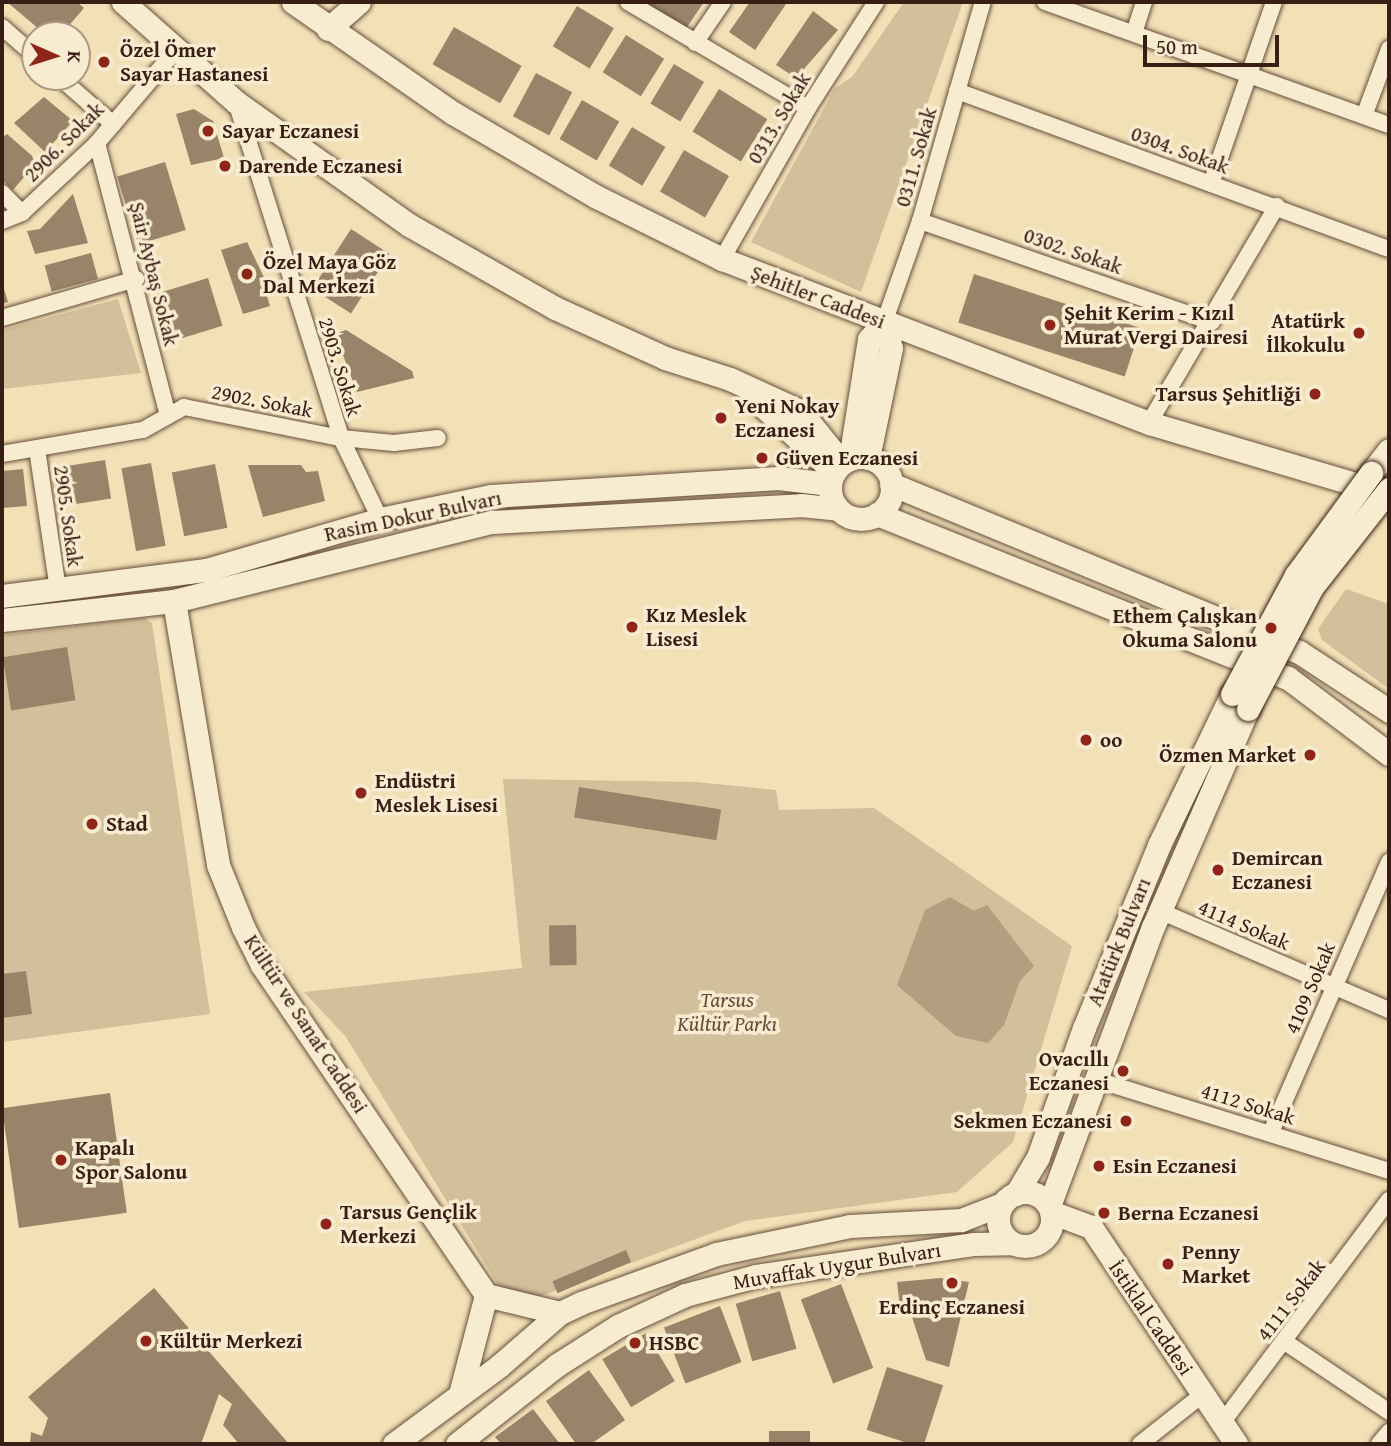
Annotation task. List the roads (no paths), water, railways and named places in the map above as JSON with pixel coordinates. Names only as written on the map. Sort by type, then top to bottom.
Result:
[{"type":"main road","points":[[2,620],[174,601],[492,522],[801,505],[838,509],[861,519],[877,514],[888,501],[891,484],[886,470],[845,467],[800,411],[730,379],[665,358],[555,308],[409,225],[236,102],[122,2]]},
{"type":"main road","name":"Şehitler Caddesi","points":[[293,2],[328,29],[453,113],[597,197],[722,259],[1149,423],[1389,492]]},
{"type":"main road","points":[[328,29],[359,2]]},
{"type":"main road","points":[[838,509],[869,339],[884,323]]},
{"type":"main road","points":[[1240,701],[1296,575],[1389,450]]},
{"type":"main road","name":"Rasim Dokur Bulvarı","points":[[2,596],[206,570],[380,519],[491,496],[778,478],[845,467]]},
{"type":"main road","points":[[891,484],[1299,652],[1389,711]]},
{"type":"main road","points":[[1240,701],[1312,587],[1389,492]]},
{"type":"main road","points":[[877,514],[1288,678],[1389,754]]},
{"type":"main road","name":"Kültür ve Sanat Caddesi","points":[[174,601],[218,865],[243,928],[262,965],[486,1295]]},
{"type":"main road","name":"Atatürk Bulvarı","points":[[1050,1209],[1094,1079],[1240,701]]},
{"type":"main road","name":"Atatürk Bulvarı","points":[[1009,1199],[1038,1157],[1084,1028],[1159,845],[1240,701]]},
{"type":"main road","points":[[1038,1195],[1050,1209],[1050,1230],[1038,1243],[1012,1244],[1000,1230],[1009,1199],[1038,1195]]},
{"type":"main road","name":"Muvaffak Uygur Bulvarı","points":[[394,1444],[560,1313],[716,1254],[850,1226],[961,1220],[1009,1199]]},
{"type":"main road","name":"İstiklal Caddesi","points":[[1050,1209],[1091,1227],[1236,1444]]},
{"type":"main road","name":"Muvaffak Uygur Bulvarı","points":[[457,1444],[557,1365],[618,1326],[685,1295],[796,1269],[974,1244],[1012,1244]]},
{"type":"main road","points":[[460,1394],[486,1295],[560,1313]]},
{"type":"street","points":[[628,2],[808,108]]},
{"type":"street","points":[[695,43],[723,2]]},
{"type":"street","name":"0313. Sokak","points":[[722,259],[808,108],[876,2]]},
{"type":"street","name":"0311. Sokak","points":[[884,323],[920,220],[983,2]]},
{"type":"street","points":[[1045,2],[1389,125]]},
{"type":"street","points":[[1134,33],[1144,2]]},
{"type":"street","points":[[1211,184],[1274,2]]},
{"type":"street","points":[[2,27],[21,44]]},
{"type":"street","points":[[1364,116],[1389,49]]},
{"type":"street","name":"2906. Sokak","points":[[2,221],[22,213],[97,143],[176,50]]},
{"type":"street","points":[[75,91],[113,124]]},
{"type":"street","name":"0304. Sokak","points":[[957,91],[1389,249]]},
{"type":"street","name":"2903. Sokak","points":[[236,102],[341,438],[380,519]]},
{"type":"street","name":"Şair Aybaş Sokak","points":[[97,143],[136,279],[168,416]]},
{"type":"street","points":[[2,193],[22,213]]},
{"type":"street","points":[[1149,423],[1212,322],[1276,206]]},
{"type":"street","name":"0302. Sokak","points":[[920,220],[1212,322]]},
{"type":"street","points":[[2,318],[136,279]]},
{"type":"street","name":"2902. Sokak","points":[[2,454],[143,430],[184,407],[341,438],[394,443],[438,438]]},
{"type":"street","name":"2905. Sokak","points":[[37,449],[58,590]]},
{"type":"street","name":"4109 Sokak","points":[[1271,1132],[1389,862]]},
{"type":"street","name":"4114 Sokak","points":[[1160,911],[1389,1010]]},
{"type":"street","name":"4112 Sokak","points":[[1094,1079],[1271,1132],[1389,1171]]},
{"type":"street","name":"4111 Sokak","points":[[1222,1423],[1389,1200]]},
{"type":"street","points":[[1284,1342],[1389,1412]]},
{"type":"street","points":[[1140,1444],[1202,1395]]},
{"type":"street","points":[[1379,1444],[1389,1432]]},
{"type":"place","name":"Özel Ömer Sayar Hastanesi","points":[[104,62]]},
{"type":"place","name":"Sayar Eczanesi","points":[[208,131]]},
{"type":"place","name":"Darende Eczanesi","points":[[225,166]]},
{"type":"place","name":"Özel Maya Göz Dal Merkezi","points":[[247,274]]},
{"type":"place","name":"Şehit Kerim - Kızıl Murat Vergi Dairesi","points":[[1050,325]]},
{"type":"place","name":"Atatürk İlkokulu","points":[[1359,333]]},
{"type":"place","name":"Tarsus Şehitliği","points":[[1315,394]]},
{"type":"place","name":"Yeni Nokay Eczanesi","points":[[721,418]]},
{"type":"place","name":"Güven Eczanesi","points":[[762,458]]},
{"type":"place","name":"Kız Meslek Lisesi","points":[[632,627]]},
{"type":"place","name":"Ethem Çalışkan Okuma Salonu","points":[[1271,628]]},
{"type":"place","name":"oo","points":[[1086,740]]},
{"type":"place","name":"Özmen Market","points":[[1310,755]]},
{"type":"place","name":"Endüstri Meslek Lisesi","points":[[361,793]]},
{"type":"place","name":"Stad","points":[[92,824]]},
{"type":"place","name":"Demircan Eczanesi","points":[[1218,870]]},
{"type":"place","name":"Ovacıllı Eczanesi","points":[[1123,1071]]},
{"type":"place","name":"Sekmen Eczanesi","points":[[1126,1121]]},
{"type":"place","name":"Kapalı Spor Salonu","points":[[61,1160]]},
{"type":"place","name":"Esin Eczanesi","points":[[1099,1166]]},
{"type":"place","name":"Berna Eczanesi","points":[[1104,1213]]},
{"type":"place","name":"Tarsus Gençlik Merkezi","points":[[326,1224]]},
{"type":"place","name":"Penny Market","points":[[1168,1264]]},
{"type":"place","name":"Erdinç Eczanesi","points":[[952,1283]]},
{"type":"place","name":"Kültür Merkezi","points":[[146,1341]]},
{"type":"place","name":"HSBC","points":[[635,1343]]},
{"type":"park label","name":"Tarsus Kültür Parkı","points":[[727,1012]]}]
